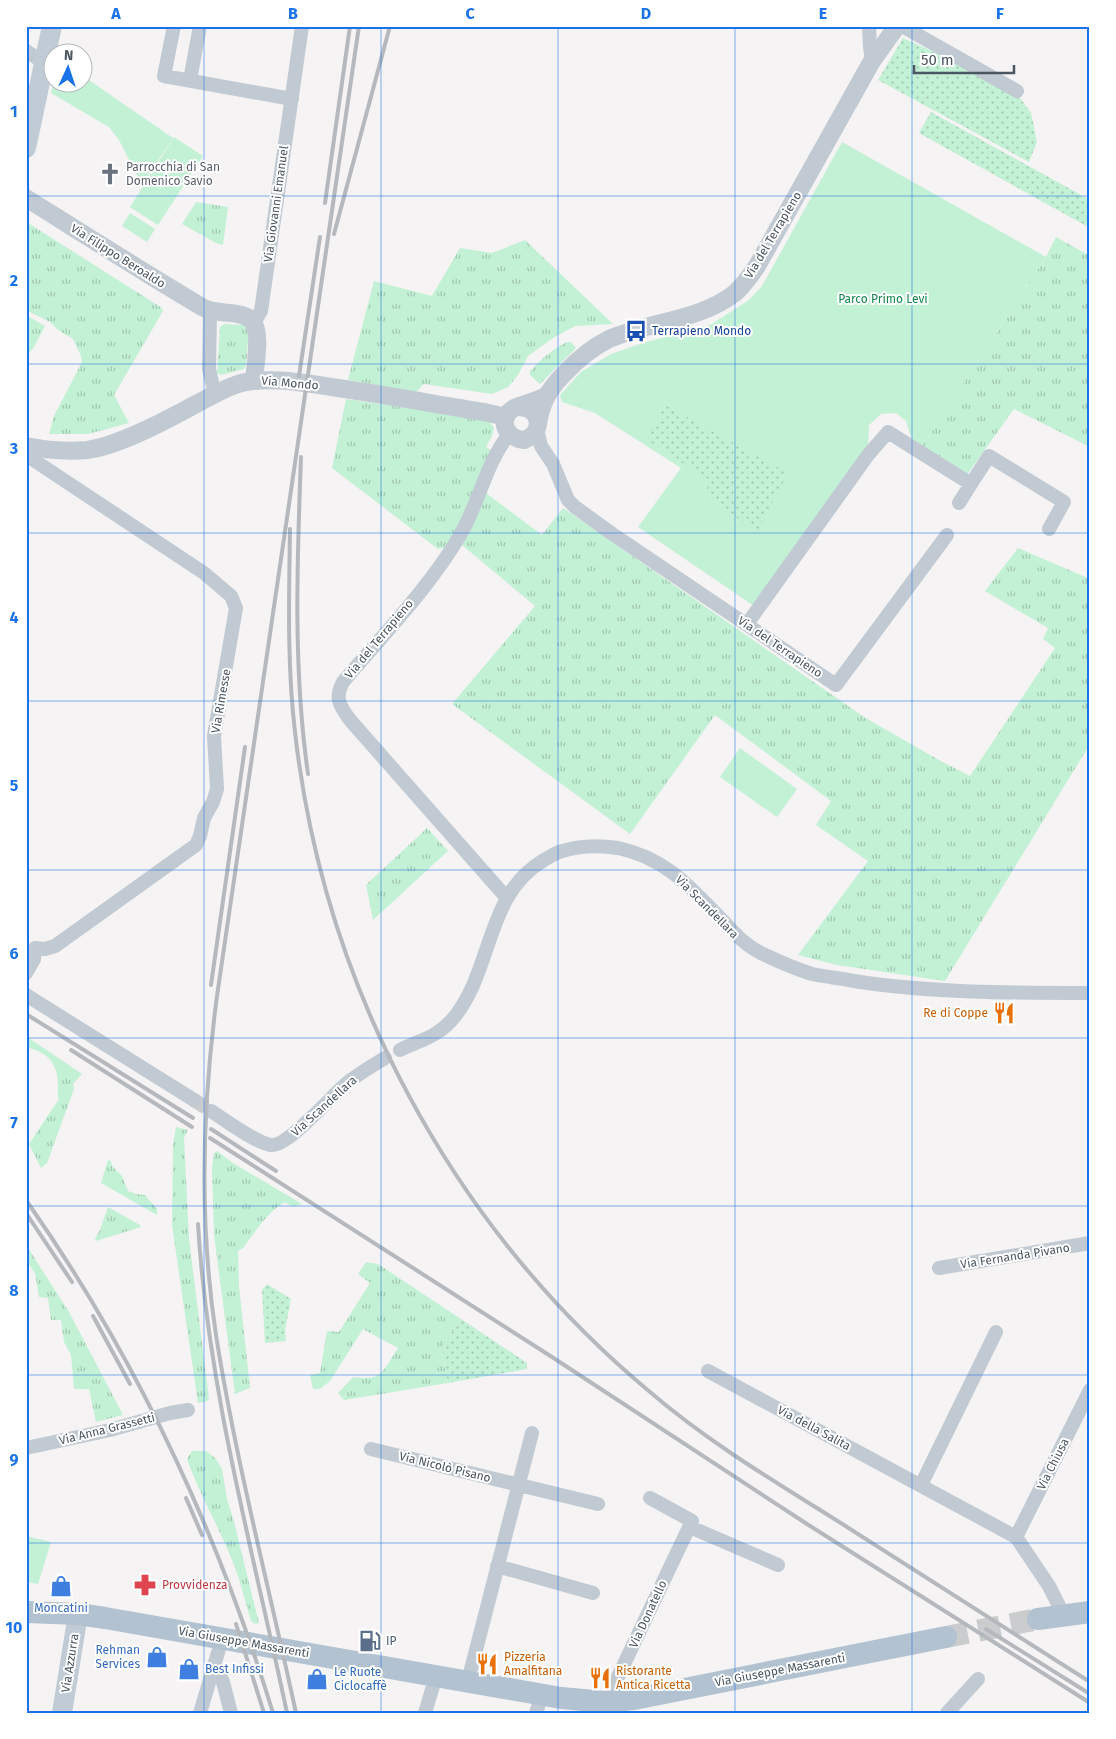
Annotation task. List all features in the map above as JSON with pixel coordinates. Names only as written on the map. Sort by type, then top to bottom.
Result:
[{"type":"main road","points":[[49,42],[52,26]]},
{"type":"main road","points":[[26,148],[31,115],[42,74]]},
{"type":"main road","name":"Via Giuseppe Massarenti","points":[[26,1602],[51,1612]]},
{"type":"main road","name":"Via Giuseppe Massarenti","points":[[26,1612],[78,1614],[468,1681],[539,1704],[570,1700],[607,1707],[634,1699],[946,1637]]},
{"type":"main road","points":[[1038,1619],[1063,1614],[1090,1612]]},
{"type":"main road","name":"Via Azzurra","points":[[62,1713],[78,1614]]},
{"type":"street","points":[[174,26],[164,76],[292,99]]},
{"type":"street","points":[[190,80],[200,26]]},
{"type":"street","name":"Via Giovanni Emanuel","points":[[254,380],[258,332],[254,323],[261,311],[302,26]]},
{"type":"street","points":[[869,26],[872,61]]},
{"type":"street","name":"Via del Terrapieno","points":[[506,898],[350,720],[342,710],[338,699],[339,690],[343,682],[414,599],[460,536],[479,496],[494,456],[527,432],[546,396],[572,365],[600,344],[621,335],[695,313],[729,296],[741,287],[757,266],[872,61],[897,26]]},
{"type":"street","points":[[902,26],[1017,91]]},
{"type":"street","points":[[26,51],[42,61]]},
{"type":"street","name":"Via Filippo Beroaldo","points":[[26,198],[128,263],[210,312],[243,315],[249,317],[254,323]]},
{"type":"street","points":[[210,312],[209,369],[215,394]]},
{"type":"street","name":"Via Mondo","points":[[26,446],[61,451],[87,450],[110,445],[215,394],[254,380],[284,380],[484,412],[513,412]]},
{"type":"street","name":"Via del Terrapieno","points":[[513,412],[546,396]]},
{"type":"street","points":[[526,407],[535,413],[527,432],[505,426],[513,412],[526,407]]},
{"type":"street","name":"Via del Terrapieno","points":[[527,432],[553,464],[566,495],[574,507],[836,685],[947,534]]},
{"type":"street","points":[[747,624],[868,455],[888,432],[971,484]]},
{"type":"street","name":"Via Rimesse","points":[[26,455],[204,573],[231,596],[236,608],[214,736],[217,789],[213,802],[204,818],[196,844],[55,946],[45,948],[30,944]]},
{"type":"street","points":[[959,503],[989,456],[1064,502],[1050,528]]},
{"type":"street","name":"Via Scandellara","points":[[400,1050],[426,1040],[440,1032],[462,1006],[474,985],[506,898],[519,880],[536,865],[558,852],[583,847],[609,847],[635,852],[662,864],[685,882],[745,944],[764,955],[812,974],[882,985],[937,990],[1090,993]]},
{"type":"street","points":[[26,973],[34,959],[30,944]]},
{"type":"street","points":[[26,994],[194,1100]]},
{"type":"street","name":"Via Scandellara","points":[[212,1111],[260,1142],[276,1145],[291,1136],[346,1084],[384,1058]]},
{"type":"street","name":"Via Fernanda Pivano","points":[[939,1268],[1090,1244]]},
{"type":"street","points":[[920,1485],[996,1332]]},
{"type":"street","name":"Via della Salita","points":[[708,1371],[1016,1537],[1049,1586],[1063,1614]]},
{"type":"street","name":"Via Chiusa","points":[[1016,1537],[1090,1390]]},
{"type":"street","name":"Via Anna Grassetti","points":[[26,1448],[110,1430],[170,1413],[188,1410]]},
{"type":"street","points":[[468,1681],[532,1434]]},
{"type":"street","name":"Via Nicolò Pisano","points":[[371,1449],[598,1504]]},
{"type":"street","points":[[650,1498],[692,1521],[690,1526],[778,1565]]},
{"type":"street","name":"Via Donatello","points":[[607,1707],[690,1526]]},
{"type":"street","points":[[497,1566],[593,1593]]},
{"type":"street","points":[[200,1713],[222,1639]]},
{"type":"street","points":[[214,1664],[223,1682],[231,1713]]},
{"type":"street","points":[[425,1713],[436,1676]]},
{"type":"street","points":[[947,1713],[978,1679]]},
{"type":"green space","points":[[903,38],[1018,95],[1031,113],[1037,142],[1029,162],[878,80]]},
{"type":"green space","points":[[92,82],[173,138],[142,185],[119,140],[109,127],[51,93],[92,92]]},
{"type":"green space","points":[[931,112],[1090,200],[1090,228],[919,133]]},
{"type":"green space","points":[[174,137],[203,156],[158,225],[130,207]]},
{"type":"green space","name":"Parco Primo Levi","points":[[842,142],[1046,257],[920,449],[911,437],[906,421],[896,413],[881,414],[869,425],[868,449],[754,606],[638,527],[681,468],[595,413],[562,402],[560,395],[581,372],[611,354],[643,343],[710,325],[749,300],[762,286]]},
{"type":"green space","points":[[196,202],[228,207],[223,245],[182,224]]},
{"type":"green space","points":[[130,213],[155,229],[147,242],[122,226]]},
{"type":"green space","points":[[26,223],[162,308],[163,311],[114,395],[129,423],[88,434],[49,434],[54,416],[82,362],[73,339],[58,330],[50,322],[26,310]]},
{"type":"green space","points":[[1056,237],[1090,256],[1090,447],[1014,409],[966,476],[920,449],[1046,257]]},
{"type":"green space","points":[[525,240],[613,324],[575,326],[553,338],[528,356],[518,375],[508,387],[492,394],[424,384],[416,392],[348,380],[374,281],[432,296],[460,248],[492,253]]},
{"type":"green space","points":[[26,315],[45,326],[34,347],[26,357]]},
{"type":"green space","points":[[224,324],[244,325],[249,330],[244,369],[221,375],[217,373],[220,327]]},
{"type":"green space","points":[[567,342],[571,342],[576,348],[540,384],[530,375],[530,372],[547,355]]},
{"type":"green space","points":[[346,399],[477,418],[490,422],[494,428],[486,447],[501,457],[486,493],[542,535],[563,508],[864,717],[970,776],[1055,648],[1043,639],[1048,628],[985,591],[1018,548],[1090,579],[1090,744],[945,981],[837,965],[798,955],[868,861],[816,825],[831,801],[715,715],[630,834],[452,704],[535,606],[462,545],[438,549],[332,468]]},
{"type":"green space","points":[[665,405],[788,473],[757,532],[704,494],[711,481],[647,440]]},
{"type":"green space","points":[[740,748],[797,789],[777,817],[720,777]]},
{"type":"green space","points":[[427,828],[448,851],[373,920],[366,885]]},
{"type":"green space","points":[[26,1036],[82,1074],[73,1084],[74,1089],[47,1163],[41,1168],[29,1144],[59,1099],[58,1079],[51,1060],[41,1052],[26,1047]]},
{"type":"green space","points":[[176,1127],[188,1130],[184,1137],[189,1239],[209,1399],[198,1403],[172,1225],[173,1144]]},
{"type":"green space","points":[[217,1151],[233,1163],[302,1204],[293,1207],[285,1202],[278,1206],[243,1248],[238,1251],[239,1286],[250,1388],[235,1394],[214,1235],[212,1168],[214,1153]]},
{"type":"green space","points":[[108,1160],[111,1161],[112,1166],[122,1176],[128,1191],[145,1195],[157,1209],[157,1215],[101,1183]]},
{"type":"green space","points":[[108,1207],[141,1227],[96,1241],[95,1239]]},
{"type":"green space","points":[[26,1245],[69,1312],[123,1415],[96,1422],[89,1389],[74,1389],[71,1355],[64,1342],[61,1320],[51,1320],[48,1298],[39,1297],[35,1273],[26,1260]]},
{"type":"green space","points":[[366,1262],[378,1264],[461,1319],[442,1347],[448,1383],[344,1400],[338,1393],[353,1377],[371,1378],[381,1373],[398,1348],[363,1329],[330,1381],[320,1389],[313,1389],[310,1375],[320,1373],[327,1331],[339,1332],[370,1283],[358,1274]]},
{"type":"green space","points":[[267,1284],[291,1299],[285,1330],[286,1341],[265,1343],[262,1290]]},
{"type":"green space","points":[[461,1319],[527,1363],[527,1369],[448,1383],[442,1347]]},
{"type":"green space","points":[[192,1451],[206,1451],[215,1458],[222,1469],[227,1499],[259,1623],[255,1624],[251,1621],[239,1579],[187,1459]]},
{"type":"green space","points":[[26,1536],[51,1542],[38,1584],[26,1582]]},
{"type":"tunnel","points":[[194,1100],[211,1111]]},
{"type":"tunnel","points":[[946,1637],[1038,1619]]},
{"type":"railway","points":[[325,203],[350,26]]},
{"type":"railway","points":[[296,1713],[224,1383],[216,1335],[207,1251],[204,1166],[208,1080],[217,996],[359,26]]},
{"type":"railway","points":[[334,234],[390,26]]},
{"type":"railway","points":[[299,376],[320,237]]},
{"type":"railway","points":[[301,457],[297,616],[300,695],[308,774]]},
{"type":"railway","points":[[290,529],[289,631],[292,707],[310,827],[335,920],[368,1010],[409,1096],[458,1178],[515,1255],[579,1327],[672,1410],[764,1475],[1090,1682]]},
{"type":"railway","points":[[211,985],[245,747]]},
{"type":"railway","points":[[26,1014],[193,1118]]},
{"type":"railway","points":[[71,1050],[192,1127]]},
{"type":"railway","points":[[211,1129],[276,1171]]},
{"type":"railway","points":[[210,1138],[552,1357],[807,1524],[1090,1703]]},
{"type":"railway","points":[[26,1200],[66,1260],[103,1321],[138,1383],[170,1447],[226,1578],[251,1645],[273,1713]]},
{"type":"railway","points":[[26,1213],[72,1282]]},
{"type":"railway","points":[[198,1224],[211,1348],[222,1409],[287,1713]]},
{"type":"railway","points":[[93,1316],[130,1384]]},
{"type":"railway","points":[[186,1498],[202,1535]]},
{"type":"railway","points":[[236,1624],[264,1713]]},
{"type":"railway","points":[[986,1629],[1090,1694]]},
{"type":"place","name":"Parrocchia di San Domenico Savio","points":[[110,174]]},
{"type":"place","name":"Terrapieno Mondo","points":[[636,331]]},
{"type":"place","name":"Re di Coppe","points":[[1004,1013]]},
{"type":"place","name":"Provvidenza","points":[[145,1585]]},
{"type":"place","name":"Moncatini","points":[[61,1586]]},
{"type":"place","name":"IP","points":[[370,1641]]},
{"type":"place","name":"Rehman Services","points":[[157,1657]]},
{"type":"place","name":"Pizzeria Amalfitana","points":[[487,1664]]},
{"type":"place","name":"Best Infissi","points":[[189,1669]]},
{"type":"place","name":"Ristorante Antica Ricetta","points":[[600,1678]]},
{"type":"place","name":"Le Ruote Ciclocaffè","points":[[317,1679]]}]
